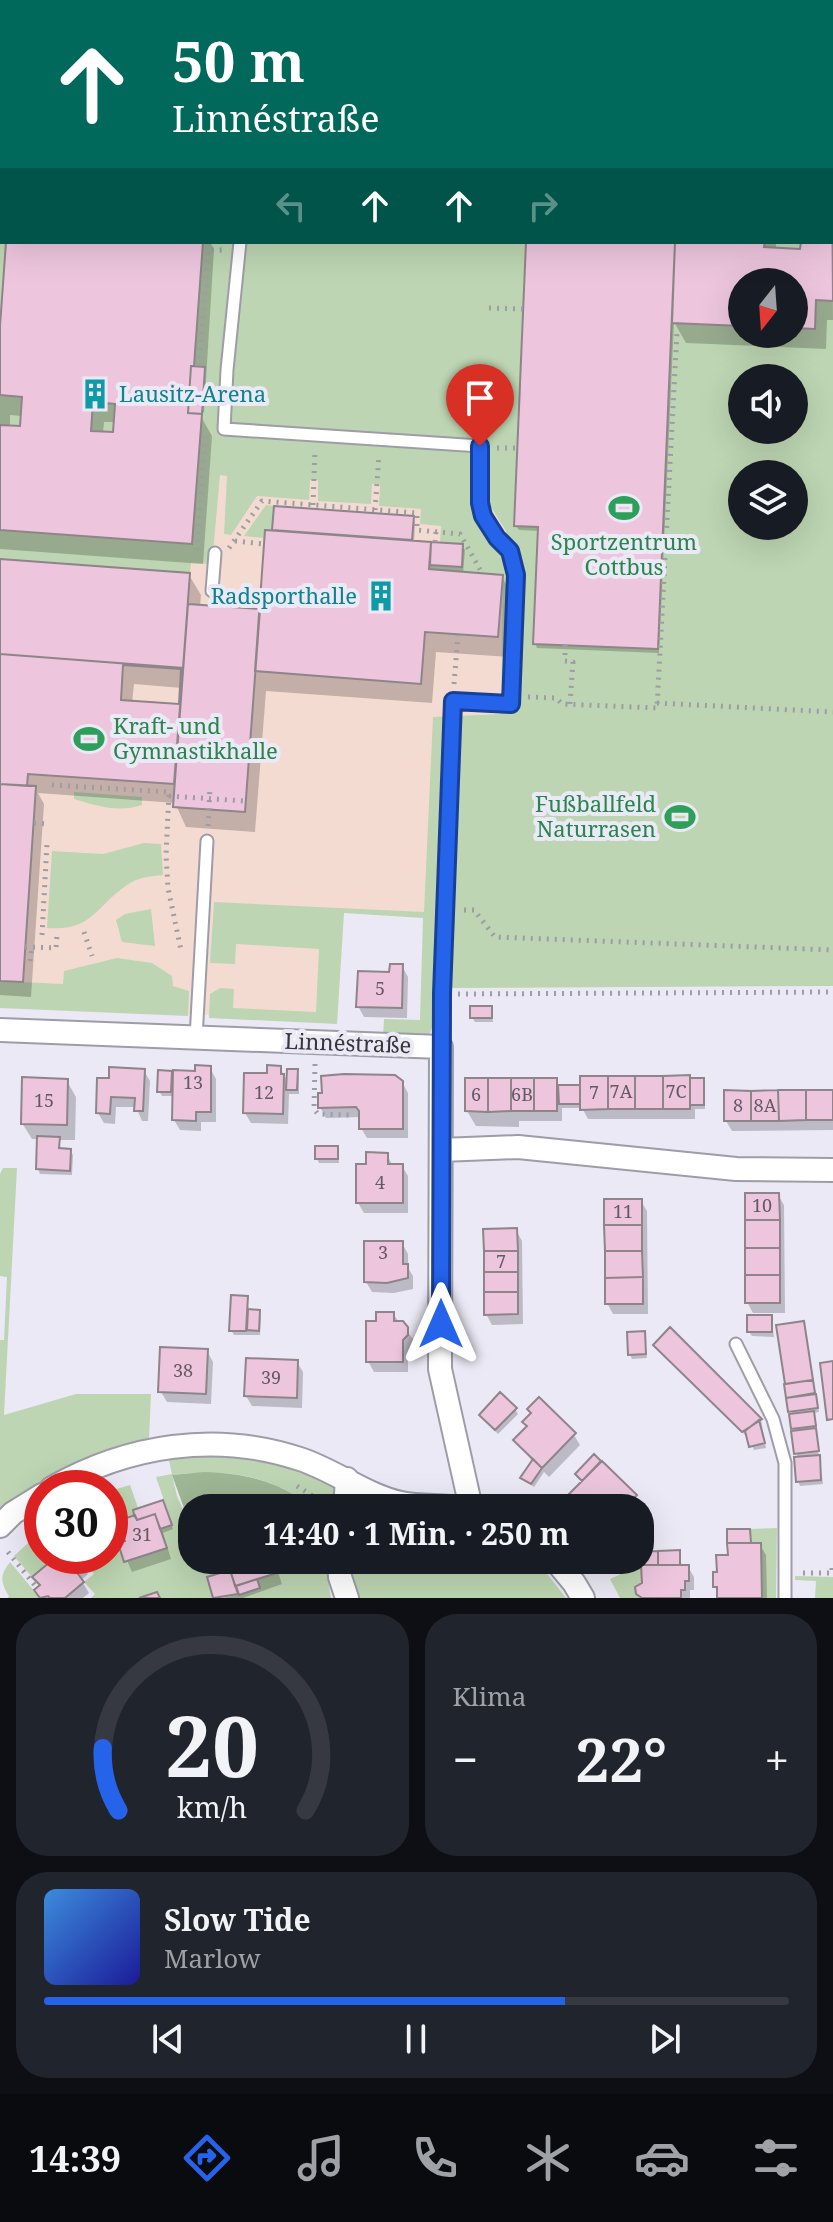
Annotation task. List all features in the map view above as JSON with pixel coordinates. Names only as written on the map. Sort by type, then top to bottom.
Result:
[{"type":"street","name":"Linnéstraße","points":[[0,1030],[441,1047],[440,1369],[468,1494]]},
{"type":"street","points":[[441,1150],[518,1147],[736,1169],[833,1170]]},
{"type":"street","points":[[89,1470],[111,1459],[163,1447],[196,1444],[260,1449],[300,1459],[373,1494]]},
{"type":"street","points":[[346,1494],[347,1479]]},
{"type":"street","points":[[0,1526],[24,1506]]},
{"type":"street","points":[[340,1574],[347,1598]]},
{"type":"street","points":[[567,1574],[583,1598]]},
{"type":"lane","points":[[240,244],[224,429],[480,446],[480,503],[483,516],[510,551],[516,575],[511,704],[453,701],[441,1047]]},
{"type":"lane","points":[[212,591],[215,553]]},
{"type":"lane","points":[[196,1038],[207,841]]},
{"type":"lane","points":[[736,1344],[773,1419],[785,1463],[785,1598]]},
{"type":"path","points":[[199,366],[208,250],[225,250]]},
{"type":"path","points":[[204,296],[216,297]]},
{"type":"path","points":[[489,308],[524,309]]},
{"type":"path","points":[[201,326],[214,326]]},
{"type":"path","points":[[531,697],[556,698],[562,704],[657,708],[677,332]]},
{"type":"path","points":[[199,357],[213,357]]},
{"type":"path","points":[[313,505],[316,437]]},
{"type":"path","points":[[375,510],[380,440]]},
{"type":"path","points":[[204,443],[194,552],[225,553],[262,501],[417,513],[417,530],[460,534],[482,573]]},
{"type":"path","points":[[492,447],[518,448]]},
{"type":"path","points":[[435,542],[436,532]]},
{"type":"path","points":[[234,541],[264,544]]},
{"type":"path","points":[[453,701],[458,635]]},
{"type":"path","points":[[565,645],[565,661],[573,662],[570,704]]},
{"type":"path","points":[[657,703],[833,712]]},
{"type":"path","points":[[52,785],[169,792],[168,888],[182,956]]},
{"type":"path","points":[[208,815],[210,787]]},
{"type":"path","points":[[169,796],[245,801]]},
{"type":"path","points":[[34,823],[49,824]]},
{"type":"path","points":[[42,935],[47,843]]},
{"type":"path","points":[[474,910],[495,937],[833,950]]},
{"type":"path","points":[[84,932],[92,956]]},
{"type":"path","points":[[30,961],[28,947],[56,948],[57,936]]},
{"type":"path","points":[[460,994],[833,992]]},
{"type":"path","points":[[315,1067],[314,1109],[318,1114],[350,1115]]},
{"type":"path","points":[[293,1483],[310,1494]]},
{"type":"path","points":[[8,1552],[37,1588]]},
{"type":"path","points":[[786,1573],[832,1573],[832,1564]]},
{"type":"shaded area","points":[[219,475],[507,490],[501,714],[483,716],[424,916],[343,912],[337,1021],[0,1005],[0,550]]},
{"type":"green space","name":"Sportzentrum Cottbus","points":[[0,244],[833,244],[833,986],[439,988],[433,998],[430,1033],[419,1039],[383,1037],[384,1019],[420,1020],[423,918],[344,913],[337,1024],[209,1018],[210,994],[220,988],[234,989],[233,1008],[316,1012],[319,949],[236,944],[235,964],[210,963],[214,902],[424,912],[433,717],[501,714],[503,575],[429,569],[430,565],[462,567],[463,544],[440,542],[441,526],[420,524],[421,509],[379,506],[380,484],[372,484],[371,504],[318,501],[318,480],[310,480],[309,500],[257,496],[231,535],[224,534],[227,476],[220,475],[212,564],[191,563],[190,573],[0,559]],"holes":[[[470,488],[487,489],[491,507],[506,531],[505,561],[481,529],[473,512]]]},
{"type":"green space","points":[[266,505],[274,506],[272,530],[266,530],[265,538],[244,536]]},
{"type":"green space","points":[[74,792],[142,797],[142,805],[125,808],[100,806],[74,799]]},
{"type":"green space","points":[[144,843],[161,844],[163,875],[132,882],[76,925],[47,928],[52,851],[103,854]]},
{"type":"green space","points":[[151,909],[155,946],[122,942],[116,920],[125,914]]},
{"type":"green space","points":[[117,958],[152,963],[172,976],[173,986],[189,991],[188,1016],[0,1008],[0,981],[63,984],[64,971]]},
{"type":"green space","points":[[3,1168],[17,1168],[4,1415],[76,1394],[151,1394],[149,1439],[66,1470],[24,1470],[24,1494],[0,1512],[0,1340],[4,1340],[7,1277],[0,1276],[0,1174]]},
{"type":"green space","points":[[205,1454],[277,1462],[312,1473],[340,1494],[293,1494],[255,1478],[223,1473],[172,1475],[178,1498],[178,1574],[217,1574],[207,1577],[213,1598],[91,1598],[95,1594],[84,1582],[94,1574],[128,1574],[128,1561],[167,1548],[160,1529],[172,1524],[156,1477],[172,1474],[168,1456]]},
{"type":"green space","points":[[204,1472],[230,1474],[266,1482],[292,1494],[179,1494],[172,1475]]},
{"type":"green space","points":[[128,1486],[138,1508],[133,1510],[134,1515],[128,1517]]},
{"type":"green space","points":[[777,1528],[776,1598],[762,1598],[761,1543],[751,1543],[750,1529]]},
{"type":"green space","points":[[24,1547],[24,1568],[14,1556]]},
{"type":"green space","points":[[10,1562],[40,1598],[8,1598],[2,1579]]},
{"type":"green space","points":[[274,1574],[327,1574],[331,1598],[224,1598],[259,1589],[257,1579]]},
{"type":"green space","points":[[350,1574],[547,1574],[566,1598],[354,1598]]},
{"type":"green space","points":[[621,1574],[642,1574],[642,1583],[635,1588],[636,1594],[642,1598],[620,1598],[610,1579]]},
{"type":"green space","points":[[795,1576],[833,1577],[833,1598],[815,1598],[816,1581],[795,1580]]},
{"type":"building","name":"Lausitz-Arena","points":[[6,244],[203,244],[188,413],[202,414],[192,544],[0,530],[0,425],[20,426],[22,397],[0,395],[0,326]],"holes":[[[93,402],[115,404],[113,432],[91,431]]]},
{"type":"building","points":[[526,244],[675,244],[658,649],[533,644],[538,527],[514,526]]},
{"type":"building","points":[[675,244],[765,244],[764,247],[800,249],[801,244],[833,244],[833,301],[816,300],[815,329],[808,329],[808,268],[728,268],[728,325],[672,323]]},
{"type":"building","points":[[191,366],[205,367],[202,414],[188,413]]},
{"type":"building","points":[[274,506],[414,516],[412,540],[272,530]]},
{"type":"building","name":"Radsporthalle","points":[[265,530],[431,542],[429,569],[503,575],[498,637],[425,632],[421,684],[255,671]]},
{"type":"building","points":[[431,542],[463,544],[462,567],[430,565]]},
{"type":"building","points":[[0,559],[190,573],[183,668],[0,654]]},
{"type":"building","points":[[188,604],[260,609],[245,812],[173,807]]},
{"type":"building","name":"Kraft- und Gymnastikhalle","points":[[0,654],[183,668],[174,784],[28,774],[27,786],[0,784]],"holes":[[[123,665],[181,669],[179,704],[121,700]]]},
{"type":"building","points":[[0,784],[36,786],[23,982],[0,981]]},
{"type":"building","points":[[390,964],[403,964],[402,1008],[356,1007],[358,971],[389,972]]},
{"type":"building","points":[[470,1006],[492,1006],[492,1018],[470,1018]]},
{"type":"building","points":[[195,1065],[211,1066],[211,1112],[196,1112],[196,1121],[172,1120],[173,1070],[195,1071]]},
{"type":"building","points":[[267,1065],[281,1066],[281,1074],[284,1074],[283,1114],[243,1113],[244,1073],[267,1073]]},
{"type":"building","points":[[109,1067],[145,1069],[143,1111],[134,1111],[135,1098],[111,1097],[110,1114],[96,1113],[97,1078],[109,1078]]},
{"type":"building","points":[[287,1069],[298,1069],[297,1090],[286,1090]]},
{"type":"building","points":[[158,1070],[172,1071],[171,1092],[157,1092]]},
{"type":"building","points":[[395,1075],[403,1081],[403,1129],[359,1129],[359,1111],[356,1107],[318,1108],[318,1093],[322,1093],[321,1076]]},
{"type":"building","points":[[690,1075],[690,1109],[663,1109],[663,1076]]},
{"type":"building","points":[[580,1076],[608,1076],[608,1109],[580,1110]]},
{"type":"building","points":[[608,1076],[635,1076],[635,1109],[608,1109]]},
{"type":"building","points":[[635,1076],[663,1076],[663,1109],[635,1109]]},
{"type":"building","points":[[22,1077],[68,1079],[67,1125],[21,1124]]},
{"type":"building","points":[[465,1078],[488,1078],[488,1112],[465,1111]]},
{"type":"building","points":[[488,1078],[511,1078],[511,1111],[488,1112]]},
{"type":"building","points":[[511,1078],[534,1078],[534,1111],[511,1111]]},
{"type":"building","points":[[534,1078],[557,1078],[557,1111],[534,1111]]},
{"type":"building","points":[[690,1078],[704,1078],[704,1105],[690,1105]]},
{"type":"building","points":[[558,1085],[580,1085],[580,1104],[559,1104]]},
{"type":"building","points":[[724,1090],[751,1091],[751,1121],[724,1121]]},
{"type":"building","points":[[778,1090],[779,1121],[751,1121],[751,1091]]},
{"type":"building","points":[[778,1090],[806,1090],[806,1120],[779,1121]]},
{"type":"building","points":[[806,1090],[833,1090],[833,1120],[806,1120]]},
{"type":"building","points":[[37,1136],[60,1137],[59,1148],[71,1149],[70,1171],[36,1169]]},
{"type":"building","points":[[315,1146],[338,1146],[338,1159],[315,1159]]},
{"type":"building","points":[[366,1152],[388,1153],[388,1164],[403,1164],[403,1203],[356,1203],[356,1164],[366,1164]]},
{"type":"building","points":[[745,1193],[779,1193],[780,1220],[745,1220]]},
{"type":"building","points":[[604,1199],[642,1199],[642,1225],[604,1225]]},
{"type":"building","points":[[745,1220],[780,1220],[780,1248],[745,1248]]},
{"type":"building","points":[[604,1225],[642,1225],[642,1251],[605,1251]]},
{"type":"building","points":[[517,1228],[518,1251],[484,1251],[483,1229]]},
{"type":"building","points":[[364,1241],[403,1241],[403,1264],[408,1264],[408,1278],[387,1283],[364,1282]]},
{"type":"building","points":[[745,1248],[780,1248],[780,1275],[745,1275]]},
{"type":"building","points":[[484,1251],[518,1251],[518,1272],[484,1272]]},
{"type":"building","points":[[605,1251],[642,1251],[643,1277],[605,1278]]},
{"type":"building","points":[[484,1272],[518,1272],[518,1292],[484,1292]]},
{"type":"building","points":[[745,1275],[780,1275],[780,1303],[745,1303]]},
{"type":"building","points":[[643,1277],[643,1304],[605,1304],[605,1278]]},
{"type":"building","points":[[484,1292],[518,1292],[518,1314],[484,1315]]},
{"type":"building","points":[[231,1295],[248,1296],[246,1331],[229,1331]]},
{"type":"building","points":[[248,1309],[260,1310],[259,1331],[247,1330]]},
{"type":"building","points":[[376,1312],[394,1312],[394,1321],[403,1321],[408,1327],[408,1335],[403,1340],[403,1362],[366,1362],[366,1321],[376,1321]]},
{"type":"building","points":[[747,1315],[772,1315],[772,1332],[747,1332]]},
{"type":"building","points":[[804,1321],[813,1380],[785,1384],[776,1325]]},
{"type":"building","points":[[670,1327],[762,1419],[742,1432],[653,1345]]},
{"type":"building","points":[[645,1331],[646,1354],[628,1355],[627,1332]]},
{"type":"building","points":[[160,1347],[208,1349],[206,1394],[158,1392]]},
{"type":"building","points":[[246,1358],[298,1360],[297,1398],[244,1396]]},
{"type":"building","points":[[833,1361],[833,1419],[827,1420],[820,1363]]},
{"type":"building","points":[[813,1380],[815,1393],[786,1398],[784,1384]]},
{"type":"building","points":[[500,1392],[517,1408],[495,1430],[479,1415]]},
{"type":"building","points":[[816,1394],[818,1408],[788,1412],[786,1398]]},
{"type":"building","points":[[539,1397],[576,1433],[542,1468],[513,1440],[527,1426],[522,1422],[531,1413],[527,1409]]},
{"type":"building","points":[[814,1411],[816,1426],[791,1429],[789,1414]]},
{"type":"building","points":[[759,1420],[765,1443],[749,1447],[745,1431]]},
{"type":"building","points":[[816,1428],[819,1451],[794,1454],[791,1431]]},
{"type":"building","points":[[594,1454],[601,1461],[582,1481],[575,1474]]},
{"type":"building","points":[[820,1455],[821,1480],[796,1482],[794,1457]]},
{"type":"building","points":[[533,1459],[542,1468],[531,1484],[520,1478]]},
{"type":"building","points":[[602,1461],[636,1494],[569,1494]]},
{"type":"building","points":[[163,1500],[172,1525],[160,1529],[155,1514],[137,1520],[133,1510]]},
{"type":"building","points":[[155,1514],[167,1548],[128,1561],[128,1517],[135,1515],[137,1520]]},
{"type":"building","points":[[727,1529],[750,1529],[751,1543],[727,1543]]},
{"type":"building","points":[[727,1543],[761,1543],[762,1598],[717,1598],[717,1587],[713,1587],[713,1572],[717,1572],[716,1555],[728,1555]]},
{"type":"building","points":[[680,1550],[680,1565],[658,1565],[658,1551]]},
{"type":"building","points":[[654,1551],[658,1551],[658,1565],[654,1565]]},
{"type":"building","points":[[654,1565],[689,1565],[689,1581],[685,1581],[681,1598],[642,1598],[636,1594],[635,1587],[642,1583],[642,1574],[654,1574]]},
{"type":"building","points":[[36,1574],[78,1574],[84,1582],[65,1598],[40,1598],[34,1590],[40,1585],[32,1577]]},
{"type":"building","points":[[231,1574],[274,1574],[235,1586]]},
{"type":"building","points":[[231,1574],[238,1594],[213,1598],[207,1577]]},
{"type":"building","points":[[257,1579],[260,1588],[239,1595],[236,1586]]},
{"type":"building","points":[[157,1592],[160,1598],[139,1598]]},
{"type":"place","name":"Lausitz-Arena","points":[[95,394]]},
{"type":"place","name":"Sportzentrum Cottbus","points":[[624,508]]},
{"type":"place","name":"Radsporthalle","points":[[381,596]]},
{"type":"place","name":"Kraft- und Gymnastikhalle","points":[[89,739]]},
{"type":"place","name":"Fußballfeld Naturrasen","points":[[680,817]]},
{"type":"route","points":[[441,1324],[442,994],[453,701],[511,704],[516,575],[510,551],[483,516],[480,503],[480,446]]}]
